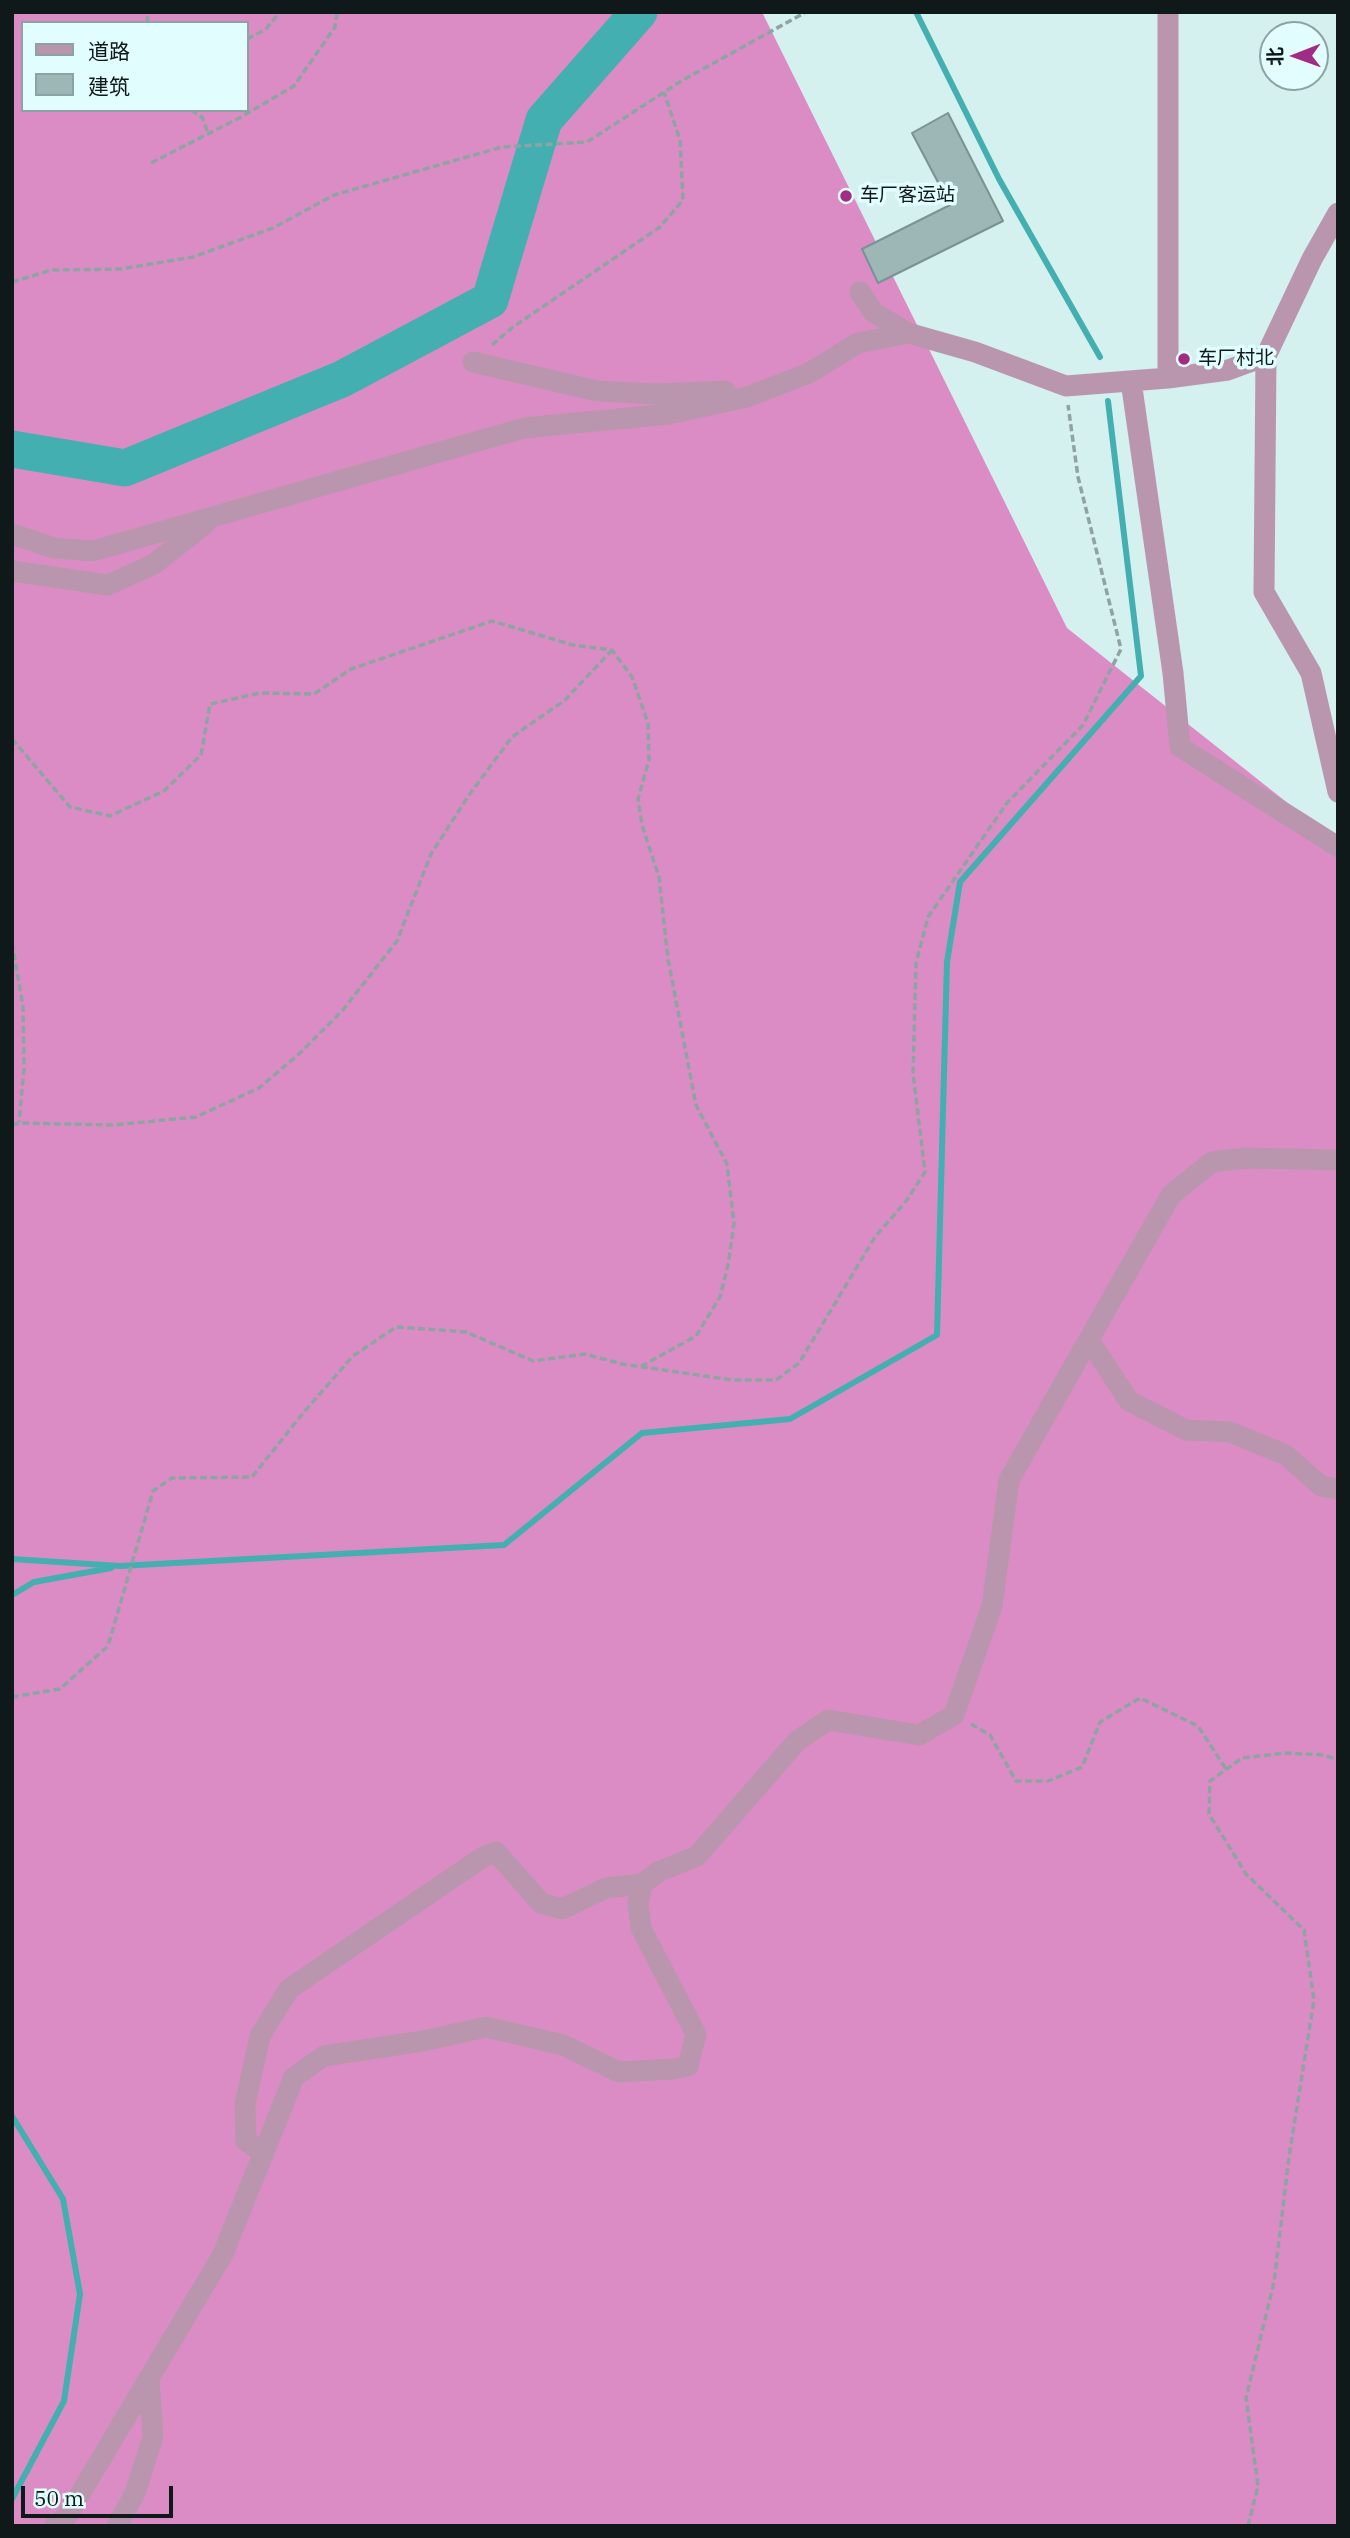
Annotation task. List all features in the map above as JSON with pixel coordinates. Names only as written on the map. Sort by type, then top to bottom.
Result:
[{"type":"street","points":[[1168,12],[1168,378]]},
{"type":"street","points":[[1338,213],[1312,259],[1266,356],[1264,592],[1311,673],[1338,792]]},
{"type":"street","points":[[860,292],[873,312],[908,333],[975,352],[1066,386],[1228,370],[1266,356]]},
{"type":"street","points":[[12,534],[54,548],[93,551],[524,428],[669,414],[747,397],[809,373],[858,343],[908,333]]},
{"type":"street","points":[[473,362],[597,391],[656,394],[766,390]]},
{"type":"street","points":[[1131,381],[1173,673],[1180,747],[1338,847]]},
{"type":"street","points":[[12,571],[107,584],[154,564],[216,516]]},
{"type":"street","points":[[264,2153],[246,2141],[245,2104],[260,2036],[289,1989],[483,1857],[496,1852],[541,1903],[562,1909],[606,1888],[642,1884],[659,1872],[696,1856],[797,1741],[828,1720],[919,1735],[954,1714],[992,1606],[1009,1480],[1171,1195],[1212,1162],[1246,1158],[1338,1160]]},
{"type":"street","points":[[1089,1340],[1129,1401],[1186,1430],[1230,1432],[1286,1455],[1321,1486],[1338,1489]]},
{"type":"street","points":[[54,2526],[67,2516],[223,2254],[294,2077],[324,2056],[423,2041],[486,2027],[563,2045],[619,2073],[673,2070],[688,2066],[696,2034],[641,1928],[638,1903],[642,1884]]},
{"type":"street","points":[[117,2526],[135,2493],[153,2437],[149,2378]]},
{"type":"path","points":[[248,38],[265,30],[280,12]]},
{"type":"path","points":[[248,112],[295,86],[335,27],[337,12]]},
{"type":"path","points":[[12,282],[52,270],[121,269],[194,257],[274,228],[334,195],[369,184],[502,147],[587,142],[664,92],[806,12]]},
{"type":"path","points":[[473,362],[513,327],[660,228],[683,200],[680,139],[664,92]]},
{"type":"path","points":[[194,112],[202,117],[208,134]]},
{"type":"path","points":[[151,163],[248,112]]},
{"type":"path","points":[[12,1698],[60,1689],[108,1646],[153,1492],[172,1478],[252,1477],[353,1356],[396,1327],[466,1332],[533,1361],[585,1354],[640,1367],[732,1380],[776,1380],[799,1363],[836,1297],[875,1237],[907,1200],[925,1172],[913,1073],[916,963],[928,917],[1007,803],[1083,725],[1121,649],[1078,477],[1066,386]]},
{"type":"path","points":[[12,739],[70,807],[110,816],[164,791],[201,755],[211,704],[260,693],[314,694],[351,669],[492,621],[573,645],[612,650],[632,677],[648,723],[649,760],[638,799],[642,825],[659,877],[668,959],[696,1105],[727,1164],[734,1224],[720,1297],[696,1336],[640,1367]]},
{"type":"path","points":[[12,1125],[113,1125],[196,1117],[259,1088],[299,1054],[342,1011],[397,941],[432,854],[469,795],[512,737],[565,700],[612,650]]},
{"type":"path","points":[[12,943],[23,1006],[24,1069],[19,1123]]},
{"type":"path","points":[[954,1714],[990,1735],[1016,1781],[1048,1781],[1083,1767],[1100,1722],[1140,1698],[1198,1726],[1226,1769]]},
{"type":"path","points":[[1248,2526],[1258,2486],[1246,2398],[1273,2282],[1289,2157],[1314,2000],[1304,1930],[1246,1874],[1209,1814],[1210,1781],[1242,1758],[1285,1753],[1324,1755],[1338,1760]]},
{"type":"shaded area","points":[[12,12],[762,12],[1067,628],[1338,843],[1338,2526],[12,2526]]},
{"type":"building","points":[[948,113],[1003,221],[878,283],[862,249],[950,205],[912,133]]},
{"type":"waterway","points":[[12,449],[125,468],[342,379],[490,300],[544,120],[639,12]]},
{"type":"waterway","points":[[916,12],[999,179],[1100,357]]},
{"type":"waterway","points":[[12,1559],[120,1566],[504,1545],[642,1433],[790,1419],[937,1335],[947,962],[960,882],[1141,676],[1108,401]]},
{"type":"waterway","points":[[12,1595],[34,1582],[111,1568]]},
{"type":"waterway","points":[[12,2116],[63,2199],[80,2294],[64,2401],[12,2499]]},
{"type":"place","name":"车厂客运站","points":[[846,196]]},
{"type":"place","name":"车厂村北","points":[[1184,359]]}]
